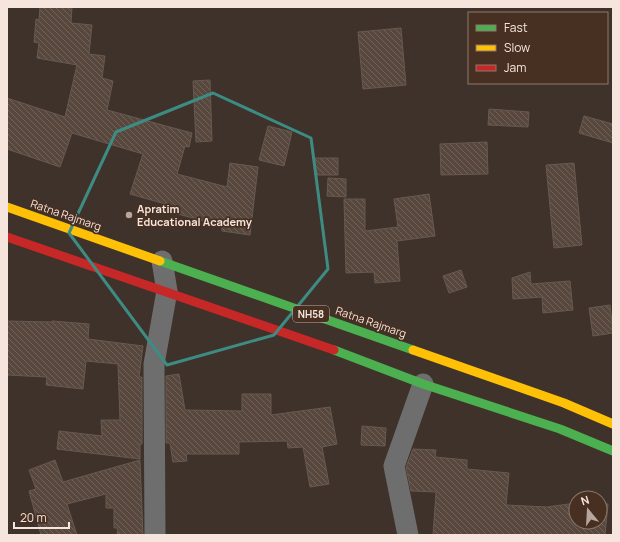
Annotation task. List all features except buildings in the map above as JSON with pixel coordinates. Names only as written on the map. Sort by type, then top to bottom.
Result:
[{"type":"main road","name":"Ratna Rajmarg","points":[[7,207],[564,403],[613,424]]},
{"type":"main road","name":"NH58","points":[[7,237],[309,340],[423,384],[560,429],[613,451]]},
{"type":"street","points":[[155,535],[154,364],[167,291],[162,261]]},
{"type":"street","points":[[408,535],[394,466],[423,384]]},
{"type":"highlighted area","points":[[213,93],[311,138],[328,269],[274,335],[167,365],[69,233],[116,132]]},
{"type":"traffic: fast","points":[[160,261],[413,350]]},
{"type":"traffic: fast","points":[[334,350],[423,384],[560,429],[613,451]]},
{"type":"traffic: slow","points":[[7,207],[160,261]]},
{"type":"traffic: slow","points":[[413,350],[564,403],[613,424]]},
{"type":"traffic: jam","points":[[7,237],[334,350]]},
{"type":"place","name":"Apratim Educational Academy","points":[[129,215]]}]
